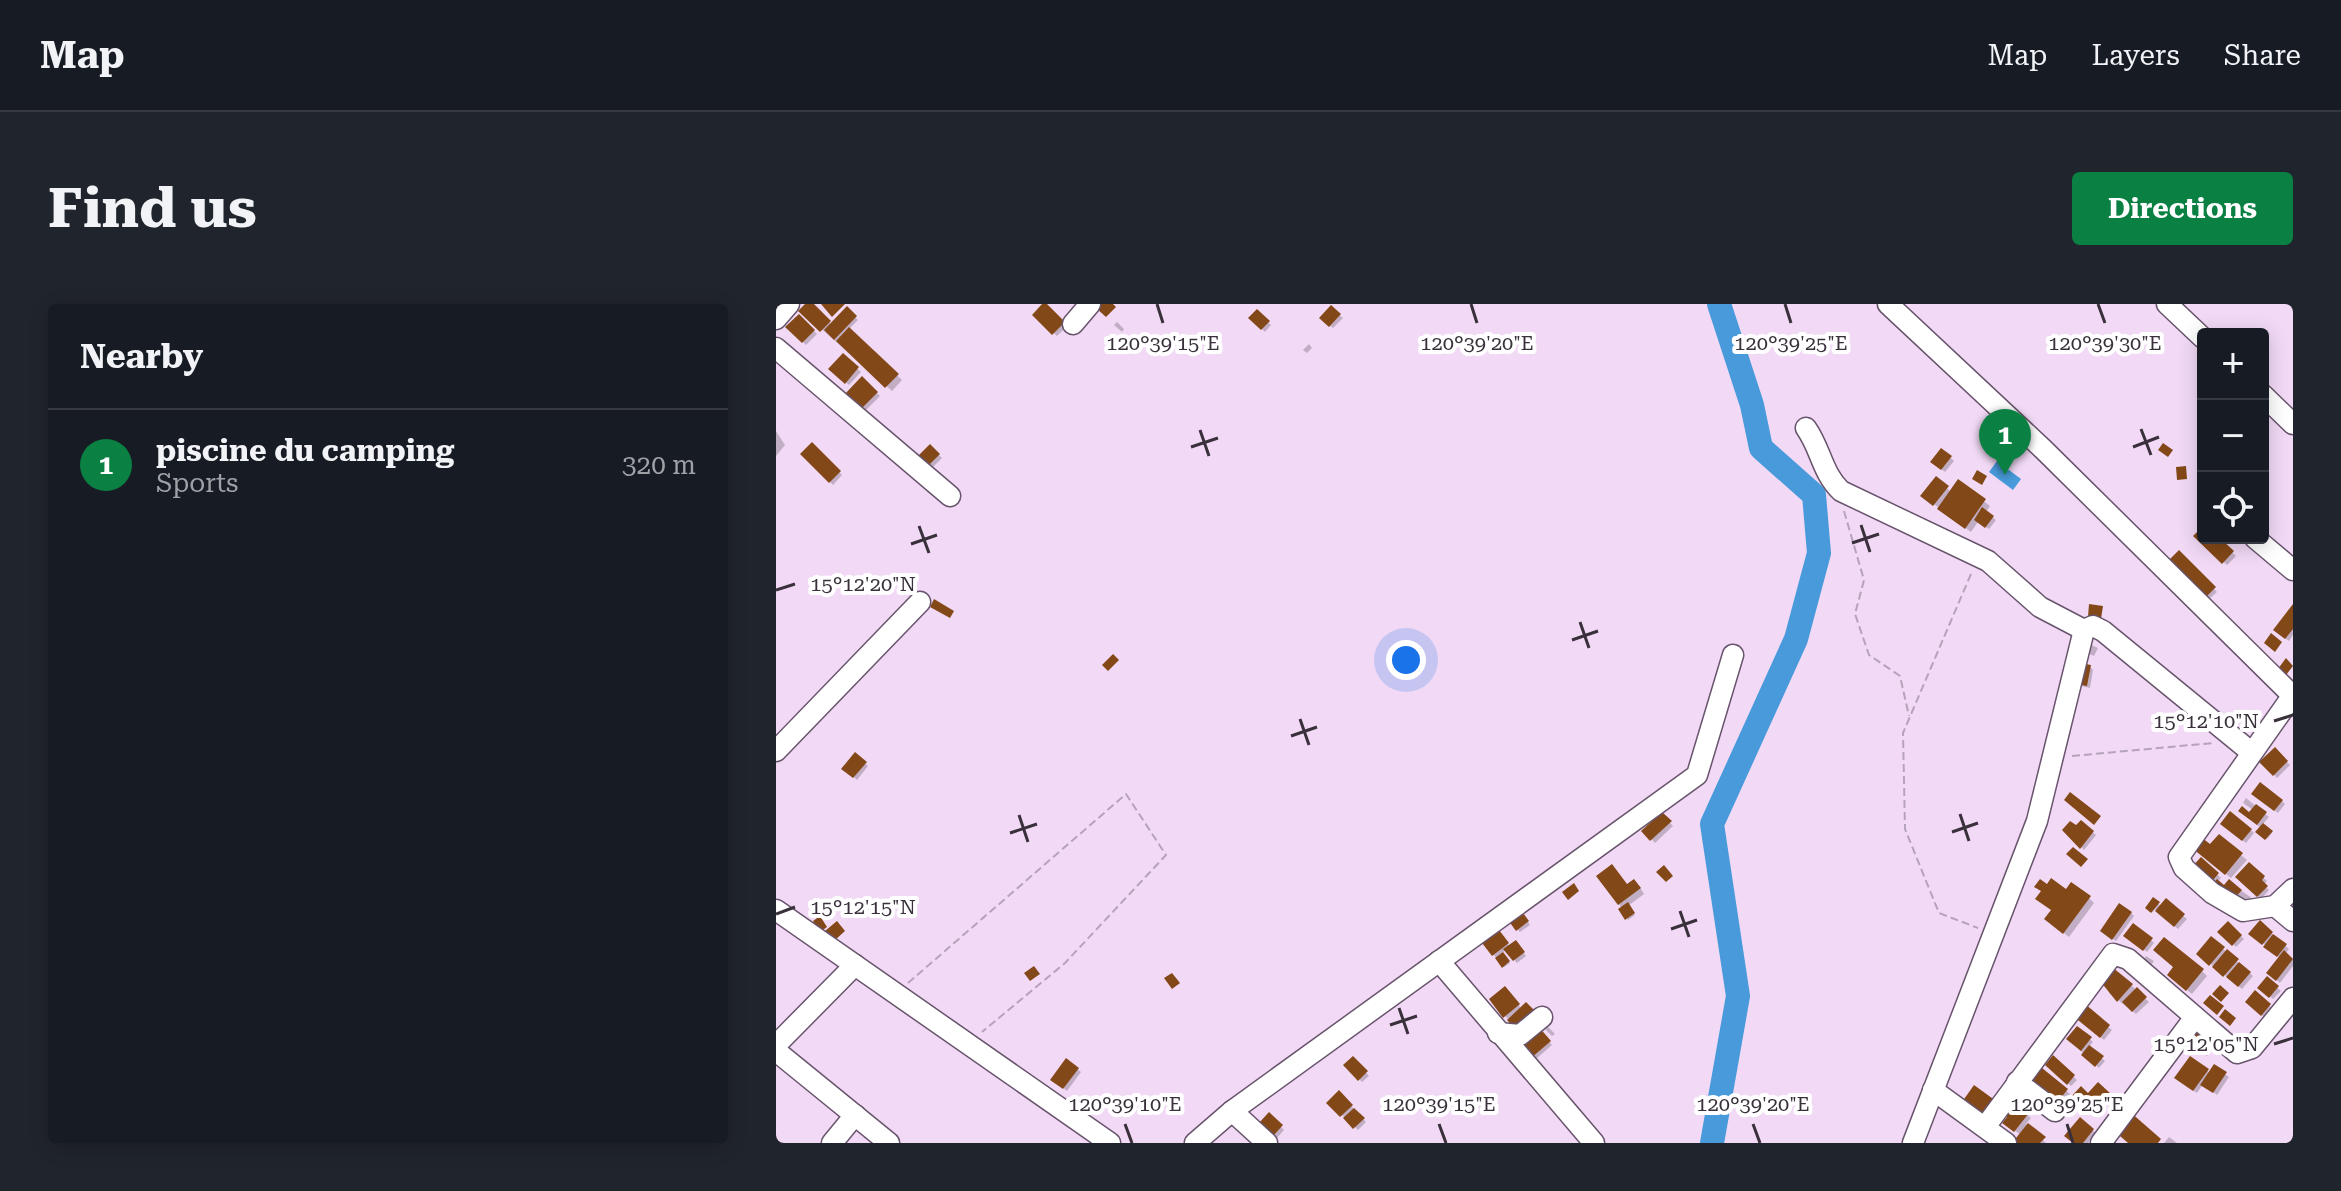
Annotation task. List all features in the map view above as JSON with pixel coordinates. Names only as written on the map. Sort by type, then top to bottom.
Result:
[{"type":"street","points":[[776,319],[789,304]]},
{"type":"street","points":[[1073,324],[1090,304]]},
{"type":"street","points":[[1888,304],[2043,449],[2293,695],[2244,746],[2182,849],[2180,861],[2212,893],[2243,911],[2275,906],[2293,889]]},
{"type":"street","points":[[2167,304],[2197,332]]},
{"type":"street","points":[[776,348],[950,496]]},
{"type":"street","points":[[2268,400],[2293,424]]},
{"type":"street","points":[[1806,428],[1819,447],[1827,478],[1841,491],[1979,557],[2040,607],[2084,630]]},
{"type":"street","points":[[2262,544],[2293,570]]},
{"type":"street","points":[[776,751],[920,602]]},
{"type":"street","points":[[2084,630],[2093,626],[2103,631],[2244,746]]},
{"type":"street","points":[[1913,1143],[2037,821],[2055,758],[2084,630]]},
{"type":"street","points":[[1195,1143],[1232,1111],[1697,775],[1733,655]]},
{"type":"street","points":[[2275,906],[2293,921]]},
{"type":"street","points":[[776,910],[1110,1143]]},
{"type":"street","points":[[1985,1127],[2113,954],[2128,959],[2237,1053],[2252,1048],[2293,998]]},
{"type":"street","points":[[1439,961],[1594,1143]]},
{"type":"street","points":[[776,1045],[855,965]]},
{"type":"street","points":[[1498,1033],[1520,1035],[1542,1017]]},
{"type":"street","points":[[2101,1143],[2195,1017]]},
{"type":"street","points":[[776,1051],[889,1143]]},
{"type":"street","points":[[2017,1082],[2055,1111]]},
{"type":"street","points":[[1933,1090],[2006,1143]]},
{"type":"street","points":[[1232,1111],[1267,1143]]},
{"type":"street","points":[[832,1143],[855,1115]]},
{"type":"path","points":[[1827,478],[1850,523],[1864,580],[1855,614],[1869,655],[1900,676],[1909,717]]},
{"type":"path","points":[[1979,557],[1903,733],[1905,829],[1939,913],[1994,935]]},
{"type":"path","points":[[2055,758],[2244,746]]},
{"type":"path","points":[[895,995],[1126,794],[1166,855],[1065,963],[966,1045]]},
{"type":"water","points":[[1997,461],[2021,479],[2013,490],[1989,472]]},
{"type":"building","points":[[805,304],[814,304],[831,321],[820,332],[798,311]]},
{"type":"building","points":[[821,304],[845,304],[832,317]]},
{"type":"building","points":[[1042,304],[1047,304],[1065,322],[1052,335],[1032,315]]},
{"type":"building","points":[[1100,304],[1116,307],[1106,317],[1096,308]]},
{"type":"building","points":[[1331,305],[1341,314],[1329,327],[1319,318]]},
{"type":"building","points":[[847,306],[857,316],[834,340],[824,330]]},
{"type":"building","points":[[1257,309],[1270,321],[1261,330],[1248,318]]},
{"type":"building","points":[[799,314],[815,330],[802,343],[785,327]]},
{"type":"building","points":[[849,327],[899,374],[885,388],[836,341]]},
{"type":"building","points":[[843,353],[859,367],[845,384],[828,369]]},
{"type":"building","points":[[862,376],[878,392],[859,411],[843,396]]},
{"type":"building","points":[[812,442],[841,471],[829,483],[800,454]]},
{"type":"building","points":[[2163,443],[2173,450],[2168,457],[2158,450]]},
{"type":"building","points":[[930,444],[940,454],[927,467],[917,457]]},
{"type":"building","points":[[1941,448],[1952,456],[1941,470],[1930,462]]},
{"type":"building","points":[[2186,466],[2187,479],[2177,480],[2176,467]]},
{"type":"building","points":[[1977,470],[1987,476],[1982,485],[1972,479]]},
{"type":"building","points":[[1936,476],[1949,486],[1933,506],[1920,496]]},
{"type":"building","points":[[1958,479],[1986,499],[1965,529],[1937,509]]},
{"type":"building","points":[[1982,507],[1994,516],[1985,528],[1974,520]]},
{"type":"building","points":[[2201,544],[2226,544],[2234,551],[2222,564]]},
{"type":"building","points":[[2179,550],[2216,587],[2205,598],[2168,561]]},
{"type":"building","points":[[934,599],[954,611],[950,618],[930,607]]},
{"type":"building","points":[[2089,604],[2103,606],[2101,619],[2088,617]]},
{"type":"building","points":[[2293,604],[2293,629],[2285,639],[2273,630]]},
{"type":"building","points":[[2271,633],[2282,642],[2275,652],[2264,643]]},
{"type":"building","points":[[1113,654],[1119,660],[1108,671],[1102,665]]},
{"type":"building","points":[[2286,658],[2293,666],[2283,679],[2275,673]]},
{"type":"building","points":[[2080,663],[2091,665],[2087,686],[2076,684]]},
{"type":"building","points":[[2275,747],[2288,761],[2273,776],[2259,762]]},
{"type":"building","points":[[855,752],[867,762],[853,778],[841,769]]},
{"type":"building","points":[[2260,782],[2283,800],[2274,811],[2251,794]]},
{"type":"building","points":[[2070,792],[2101,816],[2094,825],[2064,800]]},
{"type":"building","points":[[2256,804],[2267,812],[2257,825],[2238,811],[2242,806],[2249,812]]},
{"type":"building","points":[[2230,811],[2252,829],[2242,841],[2220,824]]},
{"type":"building","points":[[1662,812],[1672,821],[1650,841],[1641,831]]},
{"type":"building","points":[[2081,820],[2094,831],[2080,849],[2062,830],[2070,821],[2076,825]]},
{"type":"building","points":[[2263,823],[2273,831],[2265,840],[2255,832]]},
{"type":"building","points":[[2219,834],[2243,853],[2225,875],[2192,848],[2201,837],[2210,844]]},
{"type":"building","points":[[2073,847],[2088,859],[2081,867],[2066,854]]},
{"type":"building","points":[[2201,857],[2219,873],[2208,886],[2189,870]]},
{"type":"building","points":[[2249,862],[2265,876],[2262,880],[2268,886],[2257,897],[2235,877]]},
{"type":"building","points":[[1612,864],[1627,884],[1634,879],[1641,888],[1618,905],[1596,876]]},
{"type":"building","points":[[1664,865],[1673,876],[1666,882],[1656,872]]},
{"type":"building","points":[[2051,878],[2066,889],[2071,882],[2091,896],[2063,934],[2044,919],[2051,910],[2035,899],[2041,891],[2034,887],[2040,879],[2047,884]]},
{"type":"building","points":[[2217,879],[2224,885],[2229,879],[2242,890],[2230,903],[2210,887]]},
{"type":"building","points":[[1574,883],[1579,891],[1568,900],[1562,892]]},
{"type":"building","points":[[2153,897],[2160,902],[2151,913],[2145,908]]},
{"type":"building","points":[[2166,898],[2185,914],[2174,927],[2155,911]]},
{"type":"building","points":[[1628,902],[1635,913],[1625,920],[1618,909]]},
{"type":"building","points":[[2119,903],[2132,912],[2112,940],[2100,931]]},
{"type":"building","points":[[1521,910],[1529,921],[1516,931],[1508,920]]},
{"type":"building","points":[[820,916],[827,927],[820,932],[813,921]]},
{"type":"building","points":[[2260,920],[2273,932],[2262,945],[2248,934]]},
{"type":"building","points":[[837,921],[845,931],[834,941],[825,931]]},
{"type":"building","points":[[2228,921],[2242,935],[2232,946],[2217,932]]},
{"type":"building","points":[[2133,923],[2153,938],[2143,951],[2123,936]]},
{"type":"building","points":[[1496,926],[1509,943],[1492,956],[1479,939]]},
{"type":"building","points":[[2273,934],[2287,944],[2277,957],[2263,947]]},
{"type":"building","points":[[2211,936],[2225,947],[2209,966],[2196,954]]},
{"type":"building","points":[[2164,937],[2204,969],[2186,991],[2167,975],[2173,967],[2153,950]]},
{"type":"building","points":[[1516,940],[1525,952],[1513,961],[1503,949]]},
{"type":"building","points":[[2227,949],[2239,959],[2223,977],[2212,967]]},
{"type":"building","points":[[2284,950],[2293,959],[2276,981],[2266,973]]},
{"type":"building","points":[[1503,952],[1510,961],[1502,968],[1495,958]]},
{"type":"building","points":[[2239,962],[2251,972],[2238,987],[2226,977]]},
{"type":"building","points":[[1034,966],[1040,974],[1030,981],[1024,973]]},
{"type":"building","points":[[2112,967],[2133,984],[2117,1002],[2100,981]]},
{"type":"building","points":[[1172,973],[1180,983],[1172,989],[1164,978]]},
{"type":"building","points":[[2267,976],[2279,986],[2269,998],[2257,988]]},
{"type":"building","points":[[2220,985],[2229,993],[2221,1002],[2212,994]]},
{"type":"building","points":[[1505,986],[1520,1004],[1503,1018],[1489,999]]},
{"type":"building","points":[[2137,987],[2147,997],[2132,1012],[2122,1002]]},
{"type":"building","points":[[2255,990],[2271,1004],[2261,1016],[2245,1002]]},
{"type":"building","points":[[2210,995],[2224,1006],[2217,1015],[2203,1003]]},
{"type":"building","points":[[1526,1002],[1538,1014],[1518,1032],[1507,1020]]},
{"type":"building","points":[[2084,1003],[2110,1025],[2100,1038],[2073,1016]]},
{"type":"building","points":[[2225,1009],[2236,1018],[2230,1026],[2219,1017]]},
{"type":"building","points":[[1538,1026],[1551,1041],[1531,1058],[1518,1042]]},
{"type":"building","points":[[2077,1026],[2092,1037],[2081,1051],[2066,1039]]},
{"type":"building","points":[[2196,1026],[2214,1042],[2203,1054],[2186,1039]]},
{"type":"building","points":[[2089,1045],[2104,1056],[2095,1067],[2081,1055]]},
{"type":"building","points":[[2053,1055],[2075,1075],[2067,1085],[2045,1065]]},
{"type":"building","points":[[1353,1056],[1368,1071],[1358,1081],[1343,1065]]},
{"type":"building","points":[[2190,1056],[2209,1069],[2193,1091],[2174,1078]]},
{"type":"building","points":[[1066,1058],[1079,1068],[1063,1089],[1050,1080]]},
{"type":"building","points":[[2214,1064],[2227,1072],[2213,1093],[2200,1085]]},
{"type":"building","points":[[2042,1068],[2068,1089],[2055,1105],[2029,1083]]},
{"type":"building","points":[[2098,1082],[2111,1094],[2094,1112],[2081,1100],[2077,1104],[2070,1098],[2081,1086],[2088,1093]]},
{"type":"building","points":[[1974,1085],[1996,1101],[1984,1118],[1962,1102]]},
{"type":"building","points":[[1339,1090],[1353,1105],[1340,1117],[1326,1103]]},
{"type":"building","points":[[2012,1100],[2029,1113],[2014,1132],[2002,1123],[2007,1117],[2002,1113]]},
{"type":"building","points":[[1354,1108],[1365,1118],[1353,1129],[1343,1118]]},
{"type":"building","points":[[2129,1111],[2161,1139],[2158,1143],[2128,1143],[2120,1136]]},
{"type":"building","points":[[1269,1112],[1283,1125],[1273,1136],[1259,1123]]},
{"type":"building","points":[[2080,1117],[2094,1129],[2083,1143],[2073,1143],[2064,1136]]},
{"type":"building","points":[[2028,1123],[2046,1137],[2040,1143],[2012,1143]]},
{"type":"waterway","points":[[1712,1143],[1738,996],[1712,824],[1796,639],[1819,553],[1814,495],[1761,448],[1752,405],[1719,304]]},
{"type":"place","name":"piscine du camping","points":[[2005,475]]}]
